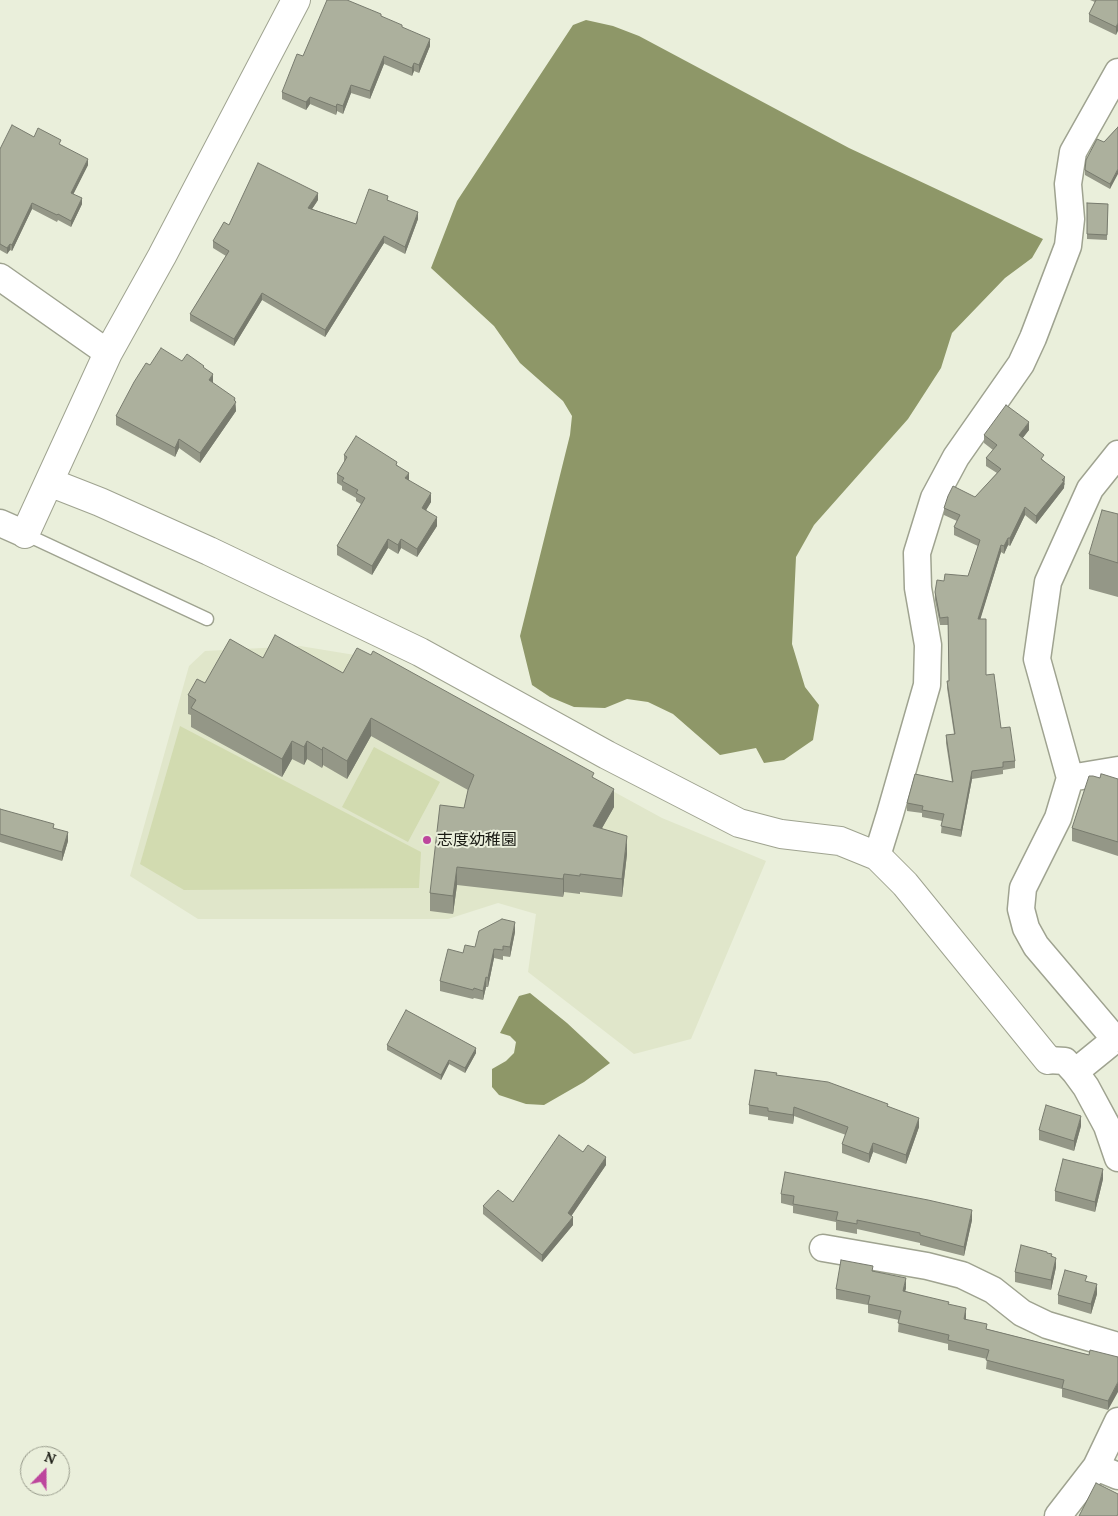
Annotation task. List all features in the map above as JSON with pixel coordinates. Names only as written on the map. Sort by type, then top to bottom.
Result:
[{"type":"street","points":[[0,523],[25,534],[108,353],[162,256],[296,0]]},
{"type":"street","points":[[877,856],[927,685],[928,645],[918,588],[917,553],[934,498],[956,457],[1021,364],[1033,338],[1068,246],[1072,219],[1068,184],[1073,152],[1118,72]]},
{"type":"street","points":[[2,284],[108,353]]},
{"type":"street","points":[[1075,1072],[1116,1038],[1036,946],[1026,928],[1021,909],[1023,888],[1058,818],[1070,778],[1037,659],[1048,582],[1090,488],[1118,454]]},
{"type":"street","points":[[49,482],[100,502],[209,551],[420,652],[608,755],[739,823],[781,834],[840,841],[877,856],[905,884],[1048,1060],[1065,1062],[1075,1072],[1107,1126],[1118,1158]]},
{"type":"street","points":[[1070,778],[1118,770]]},
{"type":"street","points":[[823,1248],[927,1266],[962,1275],[993,1290],[1022,1314],[1047,1325],[1118,1346]]},
{"type":"street","points":[[1058,1516],[1107,1472],[1118,1421]]},
{"type":"lane","points":[[25,534],[207,618]]},
{"type":"shaded area","points":[[586,20],[613,26],[639,36],[849,148],[1043,239],[1032,258],[1005,278],[952,333],[941,368],[908,419],[814,525],[796,557],[792,644],[805,687],[819,705],[813,740],[784,760],[764,763],[756,748],[720,755],[673,714],[648,702],[627,699],[605,708],[574,707],[550,697],[532,685],[520,636],[570,435],[572,416],[563,401],[520,363],[494,326],[431,268],[457,201],[573,25]]},
{"type":"shaded area","name":"志度幼稚園","points":[[300,646],[367,657],[662,818],[766,861],[691,1039],[634,1054],[528,972],[536,914],[498,903],[448,919],[198,919],[130,876],[189,666],[205,651]]},
{"type":"shaded area","points":[[180,726],[421,852],[419,888],[184,890],[140,864]]},
{"type":"shaded area","points":[[374,747],[440,782],[408,842],[342,807]]},
{"type":"shaded area","points":[[530,993],[567,1023],[610,1063],[584,1082],[544,1105],[526,1104],[499,1095],[492,1087],[492,1069],[506,1061],[514,1053],[516,1042],[510,1036],[500,1033],[519,996]]},
{"type":"building","points":[[327,0],[347,0],[381,14],[381,16],[402,25],[402,27],[430,39],[419,65],[414,63],[412,68],[384,56],[370,91],[351,85],[343,106],[337,104],[336,107],[310,97],[306,102],[282,92],[297,54],[303,56]]},
{"type":"building","points":[[1096,0],[1118,0],[1118,23],[1116,27],[1089,14]]},
{"type":"building","points":[[12,125],[34,137],[38,128],[61,140],[59,144],[88,159],[71,193],[82,198],[71,221],[32,203],[12,245],[10,244],[7,248],[0,244],[0,149]]},
{"type":"building","points":[[1118,127],[1118,169],[1110,184],[1085,170],[1086,160],[1097,139],[1104,142]]},
{"type":"building","points":[[258,163],[318,193],[308,208],[356,224],[369,189],[388,196],[387,200],[418,212],[405,247],[384,236],[325,330],[262,293],[234,339],[190,314],[229,251],[213,241],[224,222],[229,225]]},
{"type":"building","points":[[1087,203],[1108,204],[1107,235],[1087,234]]},
{"type":"building","points":[[161,348],[182,361],[187,354],[213,374],[209,380],[235,398],[236,402],[200,453],[179,439],[175,448],[116,416],[146,363],[150,365]]},
{"type":"building","points":[[1006,405],[1029,422],[1019,435],[1044,455],[1041,459],[1065,477],[1062,480],[1064,481],[1036,516],[1025,507],[1010,538],[1008,538],[1004,546],[1001,545],[978,619],[986,619],[986,675],[994,674],[1001,728],[1010,727],[1015,761],[1003,762],[1003,767],[972,771],[961,830],[941,826],[944,814],[922,810],[923,806],[907,803],[915,774],[953,782],[946,735],[955,734],[947,681],[949,681],[948,617],[940,618],[935,592],[937,580],[944,581],[945,574],[968,576],[980,540],[954,527],[960,515],[944,508],[953,486],[975,497],[1001,469],[986,458],[997,445],[984,435]]},
{"type":"building","points":[[356,436],[397,462],[396,465],[409,473],[405,478],[431,493],[422,508],[437,517],[417,549],[401,539],[398,545],[388,539],[372,566],[337,546],[365,498],[356,493],[358,490],[342,481],[344,478],[337,474],[347,457],[344,455]]},
{"type":"building","points":[[1102,510],[1118,514],[1118,563],[1089,554]]},
{"type":"building","points":[[275,635],[343,673],[357,648],[371,655],[373,651],[594,773],[592,777],[614,789],[593,826],[627,836],[622,879],[564,874],[563,879],[457,867],[453,896],[430,893],[440,805],[464,808],[474,775],[371,718],[347,761],[323,747],[322,750],[307,741],[304,747],[292,741],[282,759],[191,708],[196,700],[188,695],[197,679],[205,683],[230,639],[263,658]]},
{"type":"building","points":[[1101,774],[1118,779],[1118,842],[1072,828],[1089,776],[1100,778]]},
{"type":"building","points":[[0,809],[54,824],[53,828],[68,832],[62,852],[0,834]]},
{"type":"building","points":[[502,919],[515,922],[510,947],[503,946],[503,950],[494,949],[488,978],[486,977],[483,991],[440,981],[448,949],[463,953],[465,945],[475,947],[479,931]]},
{"type":"building","points":[[406,1010],[476,1048],[465,1068],[449,1060],[441,1075],[387,1045]]},
{"type":"building","points":[[755,1070],[777,1073],[776,1075],[828,1082],[888,1104],[887,1106],[919,1118],[906,1155],[873,1143],[869,1154],[842,1144],[848,1127],[794,1107],[793,1115],[768,1111],[768,1108],[749,1105]]},
{"type":"building","points":[[1046,1105],[1081,1116],[1074,1141],[1039,1130]]},
{"type":"building","points":[[559,1135],[583,1152],[588,1145],[606,1157],[568,1213],[573,1217],[542,1255],[483,1206],[498,1190],[513,1202]]},
{"type":"building","points":[[1063,1159],[1103,1169],[1095,1202],[1055,1191]]},
{"type":"building","points":[[785,1172],[972,1210],[964,1247],[920,1235],[920,1233],[857,1220],[857,1224],[836,1220],[838,1212],[793,1204],[794,1196],[781,1194]]},
{"type":"building","points":[[1021,1245],[1047,1252],[1056,1258],[1051,1280],[1015,1272]]},
{"type":"building","points":[[841,1260],[873,1266],[872,1271],[906,1278],[903,1291],[966,1308],[964,1319],[987,1324],[986,1329],[1089,1355],[1090,1350],[1118,1357],[1118,1382],[1108,1401],[1062,1388],[1064,1380],[986,1360],[989,1350],[948,1340],[949,1335],[898,1323],[901,1311],[868,1304],[870,1296],[836,1289]]},
{"type":"building","points":[[1065,1270],[1087,1276],[1085,1281],[1097,1284],[1091,1304],[1058,1295]]},
{"type":"building","points":[[1096,1483],[1118,1494],[1117,1516],[1079,1516]]},
{"type":"place","name":"志度幼稚園","points":[[427,840]]}]
